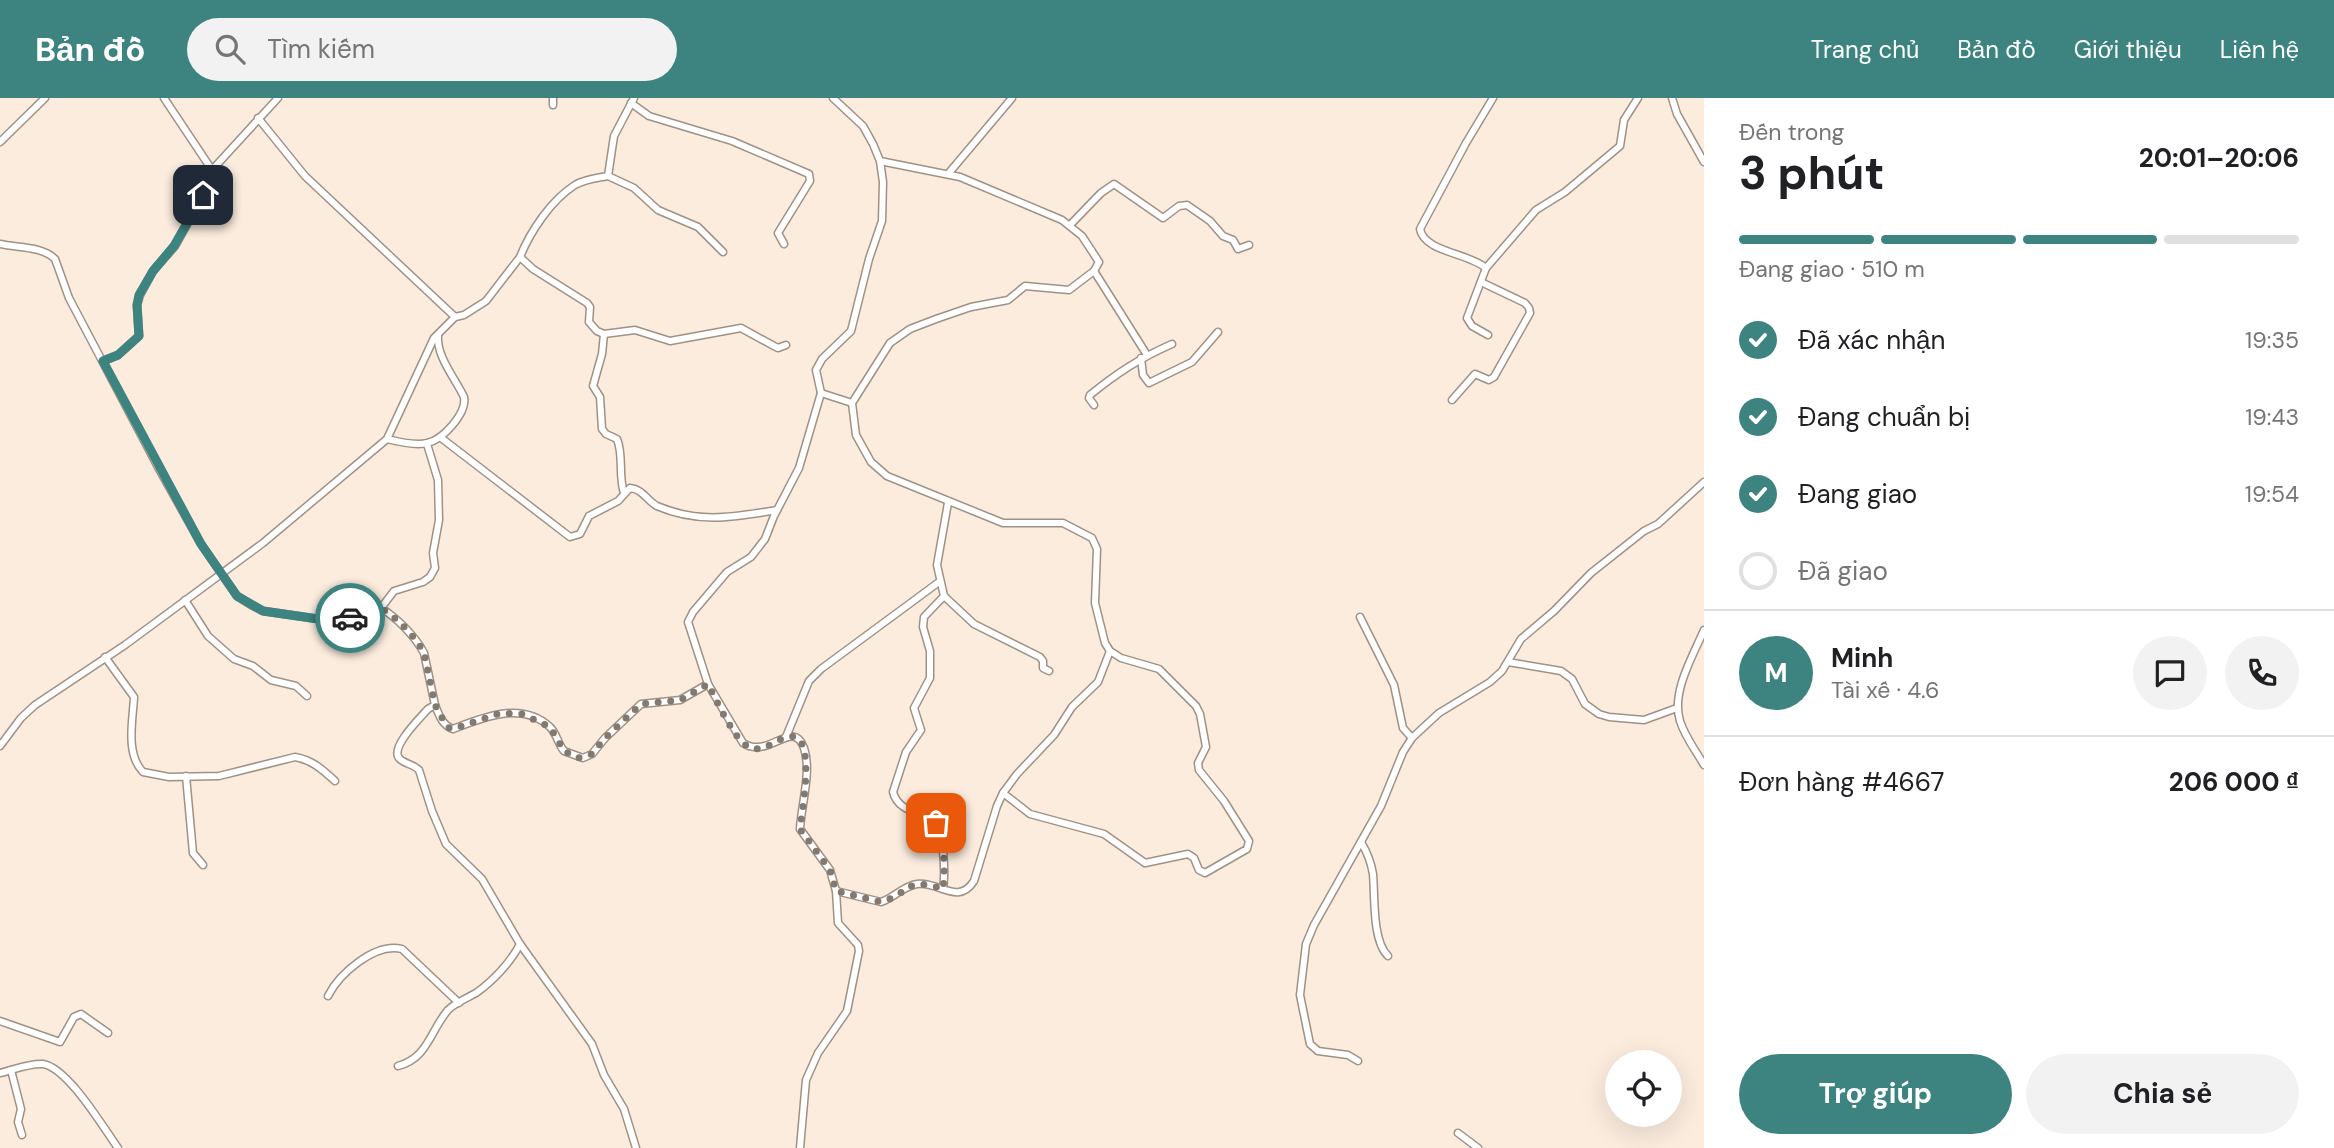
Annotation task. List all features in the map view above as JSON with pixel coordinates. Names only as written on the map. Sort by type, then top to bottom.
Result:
[{"type":"street","points":[[164,98],[212,170]]},
{"type":"street","points":[[103,361],[118,355],[139,336],[139,295],[153,271],[178,240],[209,183],[212,170],[278,98]]},
{"type":"street","points":[[800,1148],[806,1080],[818,1053],[847,1011],[858,946],[838,923],[836,891],[830,870],[800,829],[805,785],[805,755],[801,742],[786,737],[764,748],[750,747],[743,743],[708,684],[688,628],[689,617],[727,572],[751,557],[765,539],[803,459],[821,393],[816,370],[822,359],[851,331],[869,259],[882,221],[883,182],[880,161],[863,126],[833,98]]},
{"type":"street","points":[[948,174],[1012,98]]},
{"type":"street","points":[[1486,268],[1473,259],[1429,245],[1422,237],[1420,229],[1493,98]]},
{"type":"street","points":[[1488,335],[1472,327],[1467,318],[1486,268],[1536,210],[1565,192],[1620,146],[1624,120],[1638,98]]},
{"type":"street","points":[[1672,98],[1677,114],[1704,162]]},
{"type":"street","points":[[0,142],[41,99]]},
{"type":"street","points":[[608,176],[614,136],[632,101],[649,116],[732,141],[809,174],[810,181],[778,233],[784,244]]},
{"type":"street","points":[[258,118],[305,176],[455,317]]},
{"type":"street","points":[[880,161],[948,174],[998,192],[1070,225],[1082,236],[1099,262],[1094,271],[1069,290],[1026,286],[1008,300],[971,307],[910,329],[890,343],[852,402],[856,435],[863,450],[887,477],[948,503],[1003,523],[1063,523],[1092,538],[1097,549],[1096,609],[1101,633],[1110,651],[1121,658],[1159,669],[1196,706],[1206,747],[1198,767],[1249,841],[1247,849],[1205,873],[1199,870],[1194,858],[1188,854],[1145,863],[1104,834],[1030,814],[1003,793]]},
{"type":"street","points":[[0,746],[21,718],[35,705],[263,543],[387,439],[399,418],[422,361],[438,333],[455,317],[486,301],[520,257],[538,226],[564,194],[578,183],[608,176],[640,192],[658,210],[698,227],[723,252]]},
{"type":"street","points":[[1070,225],[1101,192],[1114,184],[1163,218],[1179,206],[1187,205],[1210,221],[1223,236],[1233,240],[1238,249],[1249,245]]},
{"type":"street","points":[[0,244],[51,254],[55,258],[69,298],[201,544],[237,596],[263,611],[332,621],[372,614],[381,608],[394,591],[423,582],[434,573],[433,553],[439,520],[438,480],[427,444]]},
{"type":"street","points":[[520,257],[533,269],[587,303],[590,307],[589,322],[604,334],[635,330],[670,341],[741,328],[778,348],[786,345]]},
{"type":"street","points":[[1094,271],[1144,356],[1145,379],[1149,383],[1192,362],[1219,332]]},
{"type":"street","points":[[1452,400],[1475,374],[1489,380],[1494,377],[1530,313],[1525,303],[1481,282]]},
{"type":"street","points":[[387,439],[427,444],[440,437],[463,411],[466,404],[464,397],[441,354],[437,343],[438,333]]},
{"type":"street","points":[[604,334],[602,355],[593,386],[600,397],[602,429],[617,439],[620,447],[619,475],[624,493]]},
{"type":"street","points":[[1094,405],[1090,395],[1144,356],[1172,344]]},
{"type":"street","points":[[821,393],[852,402]]},
{"type":"street","points":[[440,437],[570,537],[580,534],[589,516],[618,501],[630,488],[636,488],[657,505],[692,516],[716,519],[777,510]]},
{"type":"street","points":[[1358,1061],[1348,1055],[1312,1048],[1300,995],[1309,934],[1381,806],[1412,738],[1439,713],[1483,688],[1502,671],[1521,639],[1554,611],[1591,573],[1643,531],[1658,524],[1704,482]]},
{"type":"street","points":[[948,503],[938,559],[939,582],[944,596],[974,624],[1041,657],[1043,668],[1049,671]]},
{"type":"street","points":[[786,737],[809,681],[821,669],[939,582]]},
{"type":"street","points":[[943,889],[940,828],[933,820],[918,816],[901,805],[893,792],[906,752],[921,730],[914,708],[930,678],[930,652],[923,627],[925,617],[944,596]]},
{"type":"street","points":[[185,600],[208,636],[234,659],[253,666],[271,680],[296,687],[307,696]]},
{"type":"street","points":[[381,608],[420,646],[424,653],[435,705],[441,720],[453,729],[493,715],[522,714],[545,723],[553,731],[564,751],[583,758],[592,754],[641,704],[680,700],[708,684]]},
{"type":"street","points":[[1360,617],[1394,685],[1404,728],[1412,738]]},
{"type":"street","points":[[1704,630],[1681,686],[1677,708],[1685,734],[1704,765]]},
{"type":"street","points":[[836,891],[881,902],[913,885],[927,884],[960,893],[971,886],[1003,793],[1017,774],[1051,740],[1072,707],[1098,682],[1110,651]]},
{"type":"street","points":[[105,657],[134,697],[130,725],[143,772],[169,777],[219,776],[295,757],[307,759],[335,781]]},
{"type":"street","points":[[1508,662],[1567,674],[1586,704],[1599,714],[1609,717],[1644,720],[1677,708]]},
{"type":"street","points":[[435,705],[428,709],[399,743],[399,759],[419,770],[446,844],[482,879],[520,944],[592,1044],[607,1080],[624,1109],[636,1148]]},
{"type":"street","points":[[186,776],[193,853],[203,865]]},
{"type":"street","points":[[1362,842],[1373,872],[1379,940],[1388,956]]},
{"type":"street","points":[[398,1066],[417,1058],[446,1012],[486,985],[513,957],[520,944]]},
{"type":"street","points":[[327,996],[335,982],[354,965],[385,950],[397,948],[402,949],[459,1003]]},
{"type":"street","points":[[0,1021],[60,1042],[74,1017],[82,1014],[108,1033]]},
{"type":"street","points":[[0,1073],[37,1064],[52,1066],[59,1071],[118,1148]]},
{"type":"street","points":[[11,1070],[21,1109],[18,1122],[22,1135]]},
{"type":"street","points":[[1458,1133],[1478,1148]]},
{"type":"way so far","points":[[350,618],[372,614],[381,608],[420,646],[424,653],[435,705],[447,727],[453,729],[501,713],[522,714],[545,723],[553,731],[559,746],[578,758],[589,757],[641,704],[680,700],[708,684],[743,743],[756,749],[792,736],[801,742],[805,755],[805,785],[800,829],[830,870],[836,891],[881,902],[920,883],[943,889],[941,834],[936,823]]},
{"type":"route","points":[[203,195],[174,246],[153,271],[139,295],[139,336],[118,355],[103,361],[201,544],[237,596],[263,611],[332,621],[350,618]]}]
